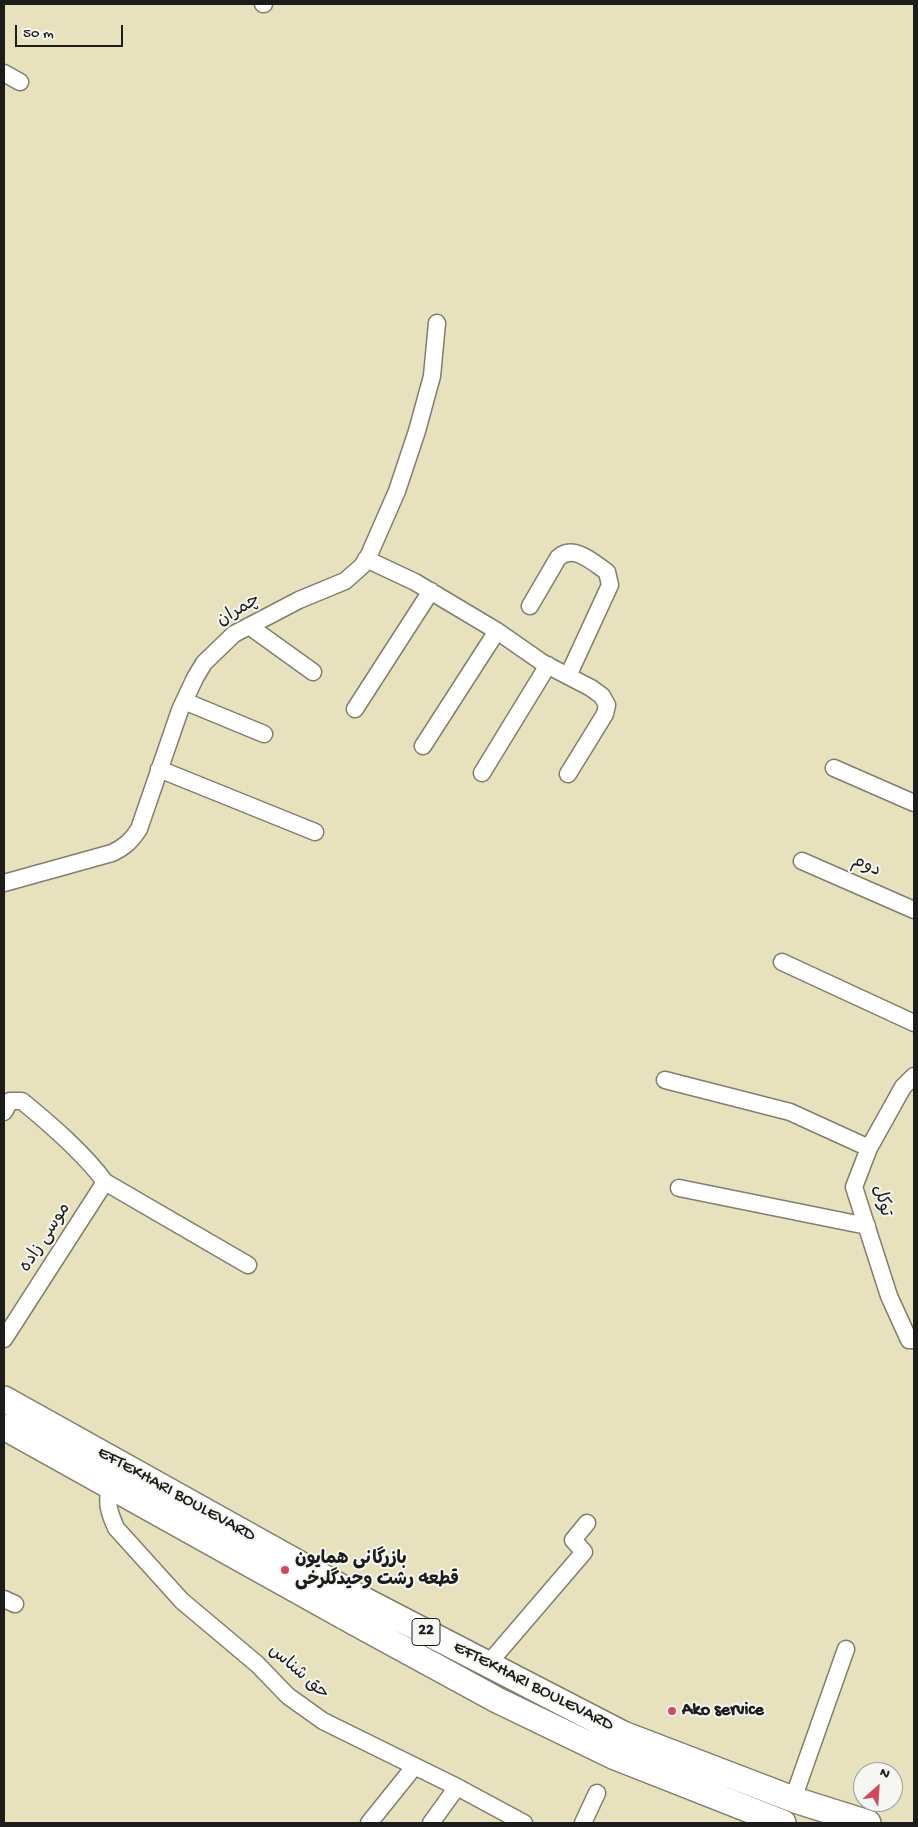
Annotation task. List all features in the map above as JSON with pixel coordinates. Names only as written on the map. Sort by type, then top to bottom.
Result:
[{"type":"highway","name":"EFTEKHARI BOULEVARD","points":[[4,1399],[366,1601],[623,1734],[793,1799],[868,1823]]},
{"type":"highway","name":"EFTEKHARI BOULEVARD","points":[[4,1427],[497,1700],[613,1756],[768,1821]]},
{"type":"street","points":[[4,73],[20,82]]},
{"type":"street","name":"چمران","points":[[4,883],[112,853],[122,848],[132,839],[139,828],[184,702],[204,663],[234,634],[298,600],[345,581],[354,574],[366,559],[397,491],[417,431],[432,376],[437,324]]},
{"type":"street","points":[[530,606],[558,558],[564,552],[573,552],[591,560],[607,572],[610,585],[568,676]]},
{"type":"street","points":[[366,559],[431,591],[497,630],[548,665],[602,696],[607,705],[605,714],[568,774]]},
{"type":"street","points":[[355,709],[431,591]]},
{"type":"street","points":[[249,626],[313,672]]},
{"type":"street","points":[[423,746],[497,630]]},
{"type":"street","points":[[482,773],[548,665]]},
{"type":"street","points":[[184,702],[264,734]]},
{"type":"street","points":[[834,768],[914,802]]},
{"type":"street","points":[[160,769],[315,832]]},
{"type":"street","name":"دوم","points":[[802,861],[914,910]]},
{"type":"street","points":[[782,962],[914,1023]]},
{"type":"street","name":"توکل","points":[[914,1076],[903,1087],[869,1148],[854,1188],[889,1296],[909,1340],[914,1340]]},
{"type":"street","points":[[665,1080],[790,1112],[869,1148]]},
{"type":"street","points":[[4,1112],[10,1101],[22,1101],[86,1159],[105,1182],[248,1265]]},
{"type":"street","name":"موسی زاده","points":[[4,1340],[105,1182]]},
{"type":"street","points":[[679,1188],[867,1226]]},
{"type":"street","name":"حق شناس","points":[[110,1486],[107,1499],[110,1515],[116,1528],[182,1601],[257,1664],[288,1696],[323,1721],[458,1787],[520,1822]]},
{"type":"street","points":[[488,1664],[584,1552],[573,1540],[587,1523]]},
{"type":"street","points":[[793,1799],[846,1649]]},
{"type":"street","points":[[369,1823],[414,1767]]},
{"type":"street","points":[[431,1823],[458,1787]]},
{"type":"street","points":[[583,1823],[597,1793]]},
{"type":"place","name":"بازرگانی همایون قطعه رشت وحیدگلرخی","points":[[285,1570]]},
{"type":"place","name":"Ako service","points":[[672,1711]]}]
